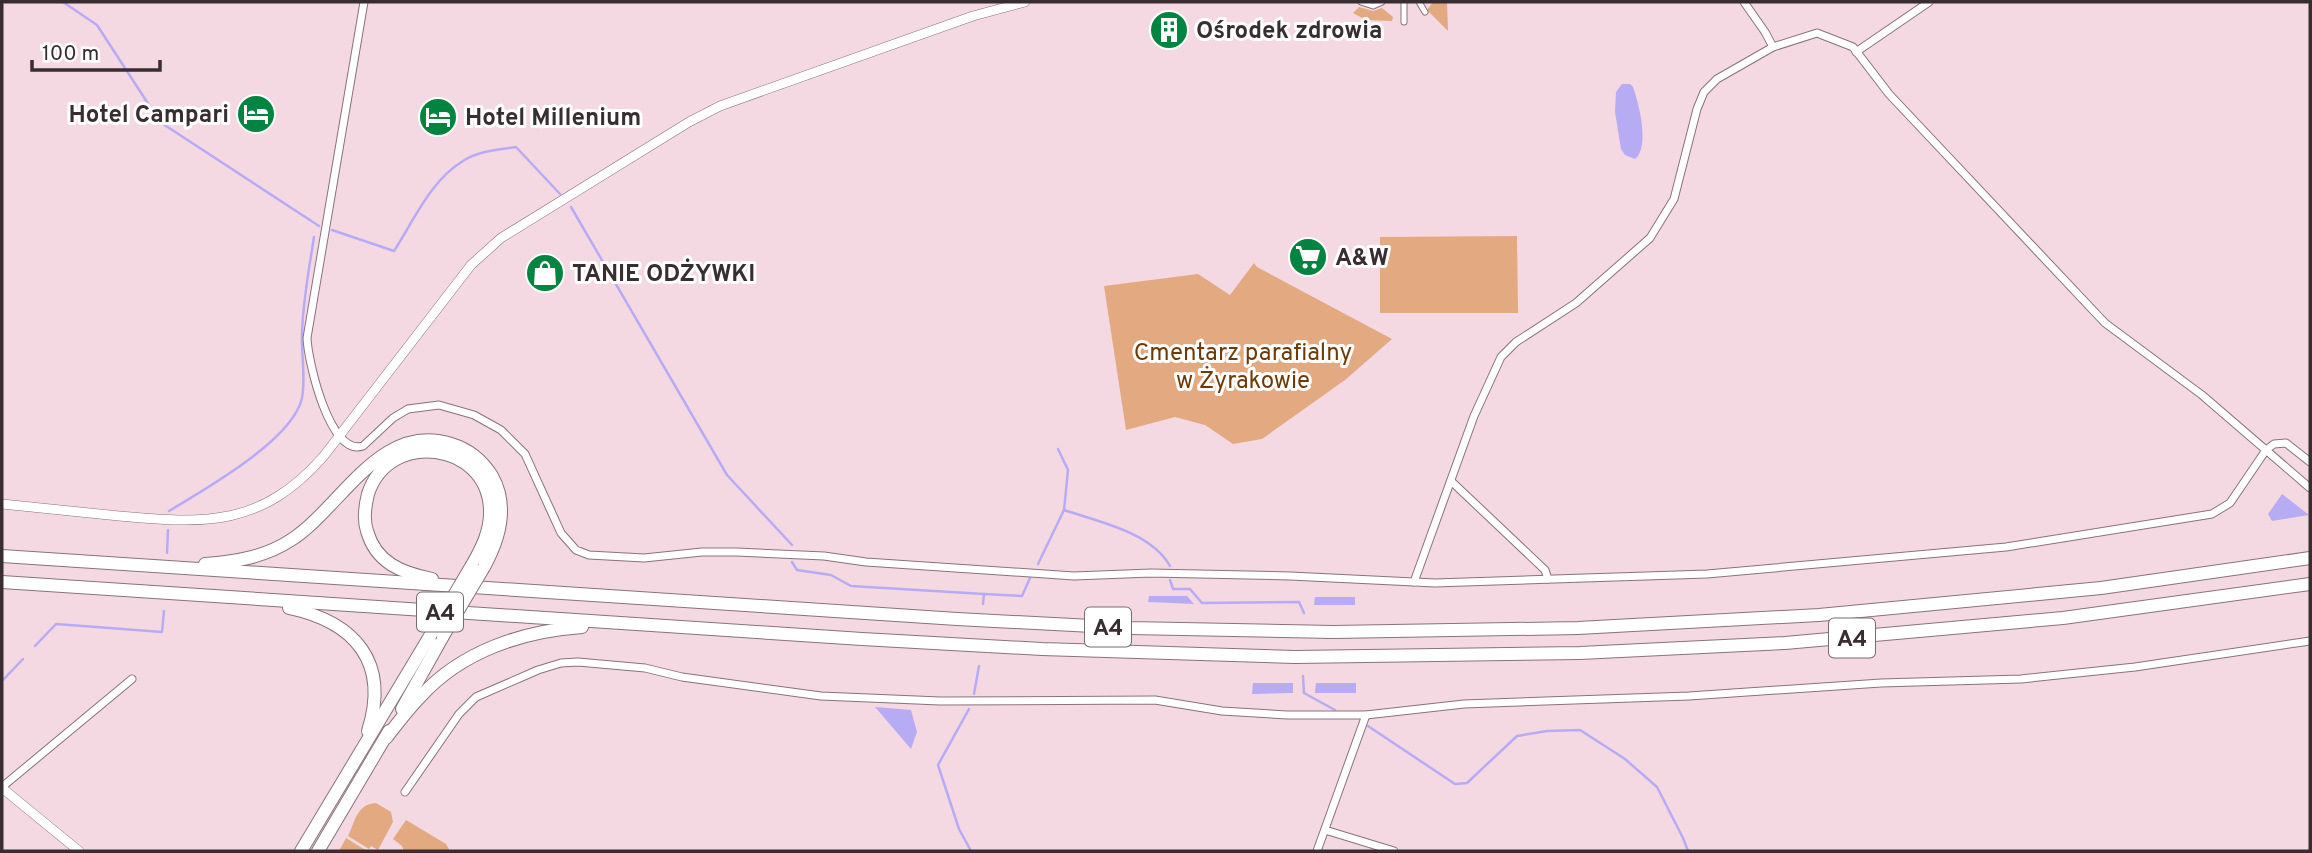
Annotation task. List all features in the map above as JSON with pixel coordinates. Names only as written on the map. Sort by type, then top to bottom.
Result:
[{"type":"highway","points":[[159,568],[234,562],[278,548],[298,536],[386,453],[410,442],[427,440],[464,449],[486,467],[495,483],[501,509],[495,546],[478,566],[437,636],[301,851]]},
{"type":"highway","points":[[478,566],[490,517],[487,492],[479,477],[457,458],[433,451],[404,456],[388,464],[373,482],[365,506],[367,532],[380,556],[393,567],[414,575],[481,589]]},
{"type":"highway","name":"A4","points":[[2,556],[1041,624],[1259,631],[1396,631],[1638,625],[1887,609],[2120,586],[2310,558]]},
{"type":"highway","name":"A4","points":[[2,582],[1042,649],[1257,657],[1580,653],[1740,646],[1899,634],[2132,610],[2310,584]]},
{"type":"highway","points":[[248,599],[308,612],[329,620],[352,637],[363,651],[373,676],[375,706],[356,761]]},
{"type":"highway","points":[[386,737],[432,685],[462,663],[494,646],[545,631],[632,624]]},
{"type":"highway","points":[[318,851],[386,737],[437,636]]},
{"type":"street","points":[[363,2],[307,338],[308,354],[318,390],[339,437],[351,447],[363,446],[400,413],[418,406],[439,405],[474,415],[501,430],[525,454],[561,533],[576,550],[589,555],[645,558],[702,552],[737,552],[824,556],[866,562],[1074,576],[1151,573],[1276,575],[1414,582],[1707,574],[2006,547],[2212,514],[2230,503],[2266,450],[2274,444],[2287,443],[2310,462]]},
{"type":"street","points":[[2,504],[174,521],[218,519],[256,508],[280,496],[307,475],[471,265],[501,238],[689,122],[729,102],[972,16],[1025,2]]},
{"type":"street","points":[[1359,3],[1373,6],[1382,2]]},
{"type":"street","points":[[1404,2],[1404,22]]},
{"type":"street","points":[[1419,2],[1425,12]]},
{"type":"street","points":[[1744,2],[1773,47]]},
{"type":"street","points":[[1857,52],[1929,2]]},
{"type":"street","points":[[1414,582],[1474,416],[1501,357],[1516,342],[1576,303],[1650,239],[1674,199],[1697,109],[1704,92],[1717,79],[1773,47],[1817,33],[1853,47],[1889,94],[2105,323],[2202,395],[2310,488]]},
{"type":"street","points":[[1451,481],[1545,570],[1548,579]]},
{"type":"street","points":[[405,792],[459,714],[476,697],[561,663],[645,668],[682,677],[821,696],[940,701],[1155,700],[1222,711],[1287,715],[1366,715],[1464,704],[1676,697],[1881,683],[2021,679],[2134,667],[2310,641]]},
{"type":"street","points":[[79,851],[2,787],[132,678]]},
{"type":"street","points":[[1317,851],[1366,715]]},
{"type":"street","points":[[1325,830],[1394,851]]},
{"type":"green space","points":[[1433,2],[1447,2],[1448,31],[1427,10]]},
{"type":"green space","points":[[1359,7],[1373,11],[1382,8],[1393,17],[1392,21],[1366,20],[1353,13]]},
{"type":"green space","points":[[1517,236],[1518,313],[1380,313],[1380,237]]},
{"type":"green space","name":"Cmentarz parafialny w Żyrakowie","points":[[1254,263],[1392,339],[1345,380],[1262,439],[1233,444],[1205,425],[1175,417],[1126,430],[1104,286],[1198,274],[1230,295]]},
{"type":"green space","points":[[376,803],[391,812],[393,822],[378,850],[371,846],[369,849],[348,836],[360,810]]},
{"type":"green space","points":[[406,820],[446,844],[450,851],[404,851],[393,839]]},
{"type":"green space","points":[[346,838],[367,851],[339,851]]},
{"type":"shaded area","points":[[1622,84],[1630,84],[1633,87],[1640,114],[1642,145],[1635,159],[1625,155],[1621,149],[1615,112],[1616,92]]},
{"type":"shaded area","points":[[2282,494],[2309,515],[2272,521],[2268,514]]},
{"type":"shaded area","points":[[1149,596],[1187,596],[1194,604],[1148,602]]},
{"type":"shaded area","points":[[1315,597],[1355,597],[1355,605],[1314,605]]},
{"type":"shaded area","points":[[1253,683],[1293,683],[1293,693],[1252,694]]},
{"type":"shaded area","points":[[1316,683],[1356,683],[1356,693],[1315,693]]},
{"type":"shaded area","points":[[875,707],[911,710],[917,732],[911,749]]},
{"type":"waterway","points":[[63,2],[97,25],[160,122],[319,226]]},
{"type":"waterway","points":[[332,230],[394,251],[424,202],[442,179],[469,158],[495,150],[516,147],[560,194]]},
{"type":"waterway","points":[[571,207],[727,475],[792,545]]},
{"type":"waterway","points":[[169,511],[246,462],[282,430],[295,414],[303,390],[303,321],[314,237]]},
{"type":"waterway","points":[[1038,564],[1064,510],[1068,470],[1058,449]]},
{"type":"waterway","points":[[1064,510],[1108,524],[1137,537],[1161,554],[1170,566]]},
{"type":"waterway","points":[[167,553],[168,530]]},
{"type":"waterway","points":[[792,562],[797,570],[831,575],[851,586],[984,594]]},
{"type":"waterway","points":[[983,604],[984,594],[1022,596],[1030,578]]},
{"type":"waterway","points":[[1170,580],[1173,589],[1190,589],[1202,603],[1299,602],[1304,613]]},
{"type":"waterway","points":[[35,646],[56,624],[162,632],[164,611]]},
{"type":"waterway","points":[[2,681],[23,659]]},
{"type":"waterway","points":[[974,694],[979,666]]},
{"type":"waterway","points":[[1303,676],[1304,693],[1335,710]]},
{"type":"waterway","points":[[969,709],[938,765],[959,829],[971,851]]},
{"type":"waterway","points":[[1368,726],[1455,784],[1467,783],[1517,736],[1547,731],[1580,730],[1625,759],[1657,787],[1688,851]]},
{"type":"place","name":"Ośrodek zdrowia","points":[[1169,30]]},
{"type":"place","name":"Hotel Campari","points":[[256,114]]},
{"type":"place","name":"Hotel Millenium","points":[[438,117]]},
{"type":"place","name":"A&W","points":[[1308,257]]},
{"type":"place","name":"TANIE ODŻYWKI","points":[[545,273]]}]
